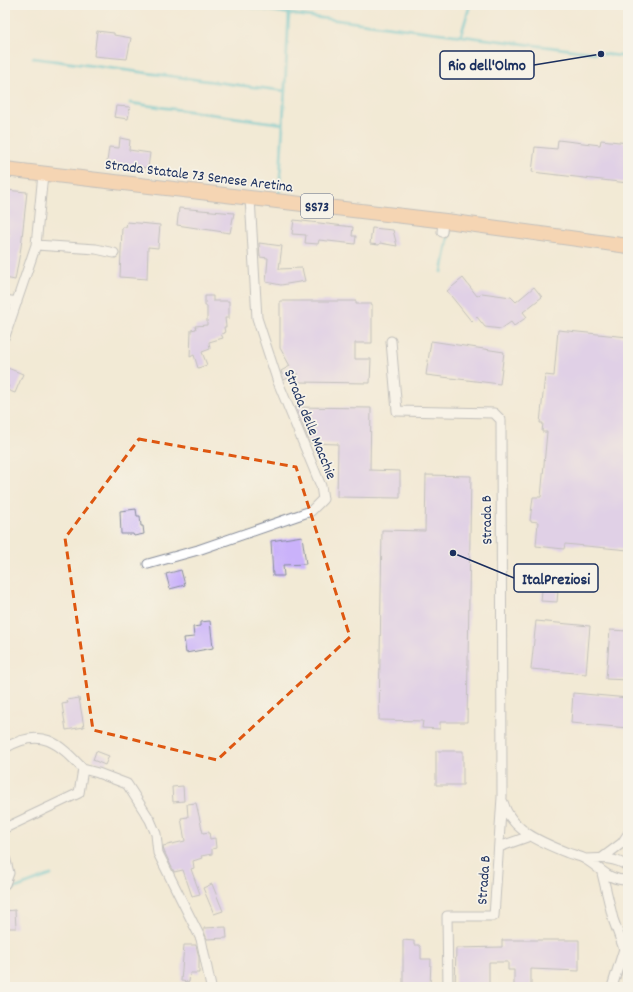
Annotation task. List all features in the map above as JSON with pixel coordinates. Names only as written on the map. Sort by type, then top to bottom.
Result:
[{"type":"main road","name":"Strada Statale 73 Senese Aretina","points":[[5,169],[250,198],[442,227],[628,246]]},
{"type":"street","points":[[5,336],[18,302],[36,245],[43,174]]},
{"type":"street","name":"Strada delle Macchie","points":[[148,564],[198,550],[311,511],[323,499],[321,486],[278,382],[257,318],[250,198]]},
{"type":"street","points":[[36,245],[114,253]]},
{"type":"street","points":[[5,300],[18,302]]},
{"type":"street","name":"Strada B","points":[[391,341],[397,411],[494,413],[500,420],[502,797],[494,916],[447,916],[448,987]]},
{"type":"street","points":[[5,748],[15,742],[30,738],[49,740],[67,752],[83,769],[98,772],[127,784],[150,820],[156,834],[158,853],[201,939],[211,987]]},
{"type":"street","points":[[5,828],[79,793],[83,769]]},
{"type":"street","name":"Strada B","points":[[502,797],[505,811],[512,821],[530,836],[585,859],[602,873],[620,880],[628,880]]},
{"type":"street","points":[[602,858],[622,843],[628,834]]},
{"type":"street","name":"Strada B","points":[[499,847],[530,836]]},
{"type":"street","points":[[5,857],[9,873],[5,884]]},
{"type":"street","name":"Strada B","points":[[585,859],[602,858],[622,862],[628,867]]},
{"type":"street","points":[[602,873],[613,919],[624,949]]},
{"type":"street","points":[[612,987],[628,936]]},
{"type":"highlighted area","points":[[139,439],[296,467],[350,637],[217,760],[93,730],[65,538]]},
{"type":"building","points":[[97,31],[114,33],[114,35],[131,38],[127,59],[94,56]]},
{"type":"building","points":[[116,106],[130,107],[128,119],[114,117]]},
{"type":"building","points":[[120,138],[130,140],[129,150],[150,153],[148,168],[107,162],[109,147],[119,148]]},
{"type":"building","points":[[558,140],[600,145],[601,140],[628,143],[628,183],[532,172],[535,147],[557,149]]},
{"type":"building","points":[[5,190],[27,192],[21,247],[15,280],[5,278],[5,255],[9,232],[5,231]]},
{"type":"building","points":[[179,208],[234,213],[230,233],[177,225]]},
{"type":"building","points":[[294,220],[353,227],[352,236],[356,236],[355,244],[319,240],[318,244],[305,243],[306,235],[292,234]]},
{"type":"building","points":[[127,222],[160,225],[158,248],[148,247],[147,279],[120,277],[122,227],[126,227]]},
{"type":"building","points":[[372,228],[393,230],[397,246],[380,243],[379,245],[370,244]]},
{"type":"building","points":[[259,243],[282,246],[279,269],[302,268],[305,281],[281,285],[266,282],[268,258],[260,257]]},
{"type":"building","points":[[463,278],[477,296],[482,293],[511,297],[516,302],[534,287],[542,297],[523,312],[527,317],[514,326],[511,322],[501,329],[485,327],[477,317],[472,322],[447,291]]},
{"type":"building","points":[[205,296],[213,296],[213,301],[229,301],[229,318],[225,318],[225,333],[221,334],[223,338],[209,342],[210,349],[202,352],[207,365],[198,368],[194,355],[190,357],[191,330],[196,329],[195,326],[207,325],[207,306],[205,306]]},
{"type":"building","points":[[280,301],[356,301],[356,304],[372,304],[372,343],[355,343],[355,359],[371,359],[370,383],[297,382],[298,373],[284,380],[281,371],[290,366],[280,348]]},
{"type":"building","points":[[558,330],[628,337],[628,550],[565,544],[564,549],[536,546],[538,522],[530,521],[533,497],[541,497],[547,432],[542,432],[543,423],[540,423],[545,375],[554,376]]},
{"type":"building","points":[[431,341],[504,352],[500,384],[426,375]]},
{"type":"building","points":[[5,367],[23,374],[15,393],[7,390],[9,386],[5,385]]},
{"type":"building","points":[[295,407],[371,408],[370,470],[400,471],[400,498],[337,497],[338,444],[310,443]]},
{"type":"building","points":[[426,475],[471,476],[467,722],[440,722],[440,729],[422,728],[423,721],[379,720],[382,530],[425,531]]},
{"type":"building","points":[[136,509],[137,516],[140,516],[144,534],[134,536],[133,534],[121,534],[120,511]]},
{"type":"building","points":[[302,536],[306,564],[283,565],[284,576],[273,576],[271,541]]},
{"type":"building","points":[[181,570],[185,585],[170,589],[166,574]]},
{"type":"building","points":[[542,590],[558,591],[557,602],[541,601]]},
{"type":"building","points":[[210,621],[213,648],[186,653],[184,638],[194,637],[193,627],[200,626],[200,622]]},
{"type":"building","points":[[536,621],[590,626],[586,674],[531,669]]},
{"type":"building","points":[[610,630],[628,631],[628,680],[606,679]]},
{"type":"building","points":[[573,693],[628,698],[628,728],[571,723]]},
{"type":"building","points":[[79,698],[84,727],[66,730],[62,704],[68,703],[67,700]]},
{"type":"building","points":[[96,751],[109,756],[105,765],[93,760]]},
{"type":"building","points":[[436,751],[463,751],[463,785],[436,785]]},
{"type":"building","points":[[183,786],[184,801],[173,802],[172,787]]},
{"type":"building","points":[[196,803],[203,833],[209,832],[210,839],[215,838],[216,848],[212,849],[212,854],[201,856],[202,858],[193,861],[194,868],[191,869],[200,894],[192,896],[183,870],[174,872],[163,846],[185,841],[181,818],[188,817],[187,804]]},
{"type":"building","points":[[212,884],[223,911],[214,914],[203,888]]},
{"type":"building","points":[[15,910],[16,928],[6,928],[5,911]]},
{"type":"building","points":[[226,927],[227,938],[207,939],[204,932],[204,928]]},
{"type":"building","points":[[403,940],[414,941],[414,945],[419,945],[421,948],[421,959],[431,959],[430,987],[403,987]]},
{"type":"building","points":[[502,940],[579,940],[579,971],[531,969],[531,987],[514,987],[514,970],[508,970],[508,962],[489,962],[489,987],[455,987],[456,948],[502,947]]},
{"type":"building","points":[[184,945],[196,945],[199,957],[199,973],[190,973],[189,982],[181,981]]},
{"type":"waterway","points":[[236,5],[297,15],[628,57]]},
{"type":"waterway","points":[[461,35],[470,5]]},
{"type":"waterway","points":[[279,197],[289,13]]},
{"type":"waterway","points":[[33,58],[285,91]]},
{"type":"waterway","points":[[130,103],[283,124]]},
{"type":"waterway","points":[[442,272],[450,228]]},
{"type":"waterway","points":[[5,892],[51,875]]},
{"type":"place","name":"Rio dell'Olmo","points":[[601,54]]},
{"type":"place","name":"ItalPreziosi","points":[[453,553]]}]
